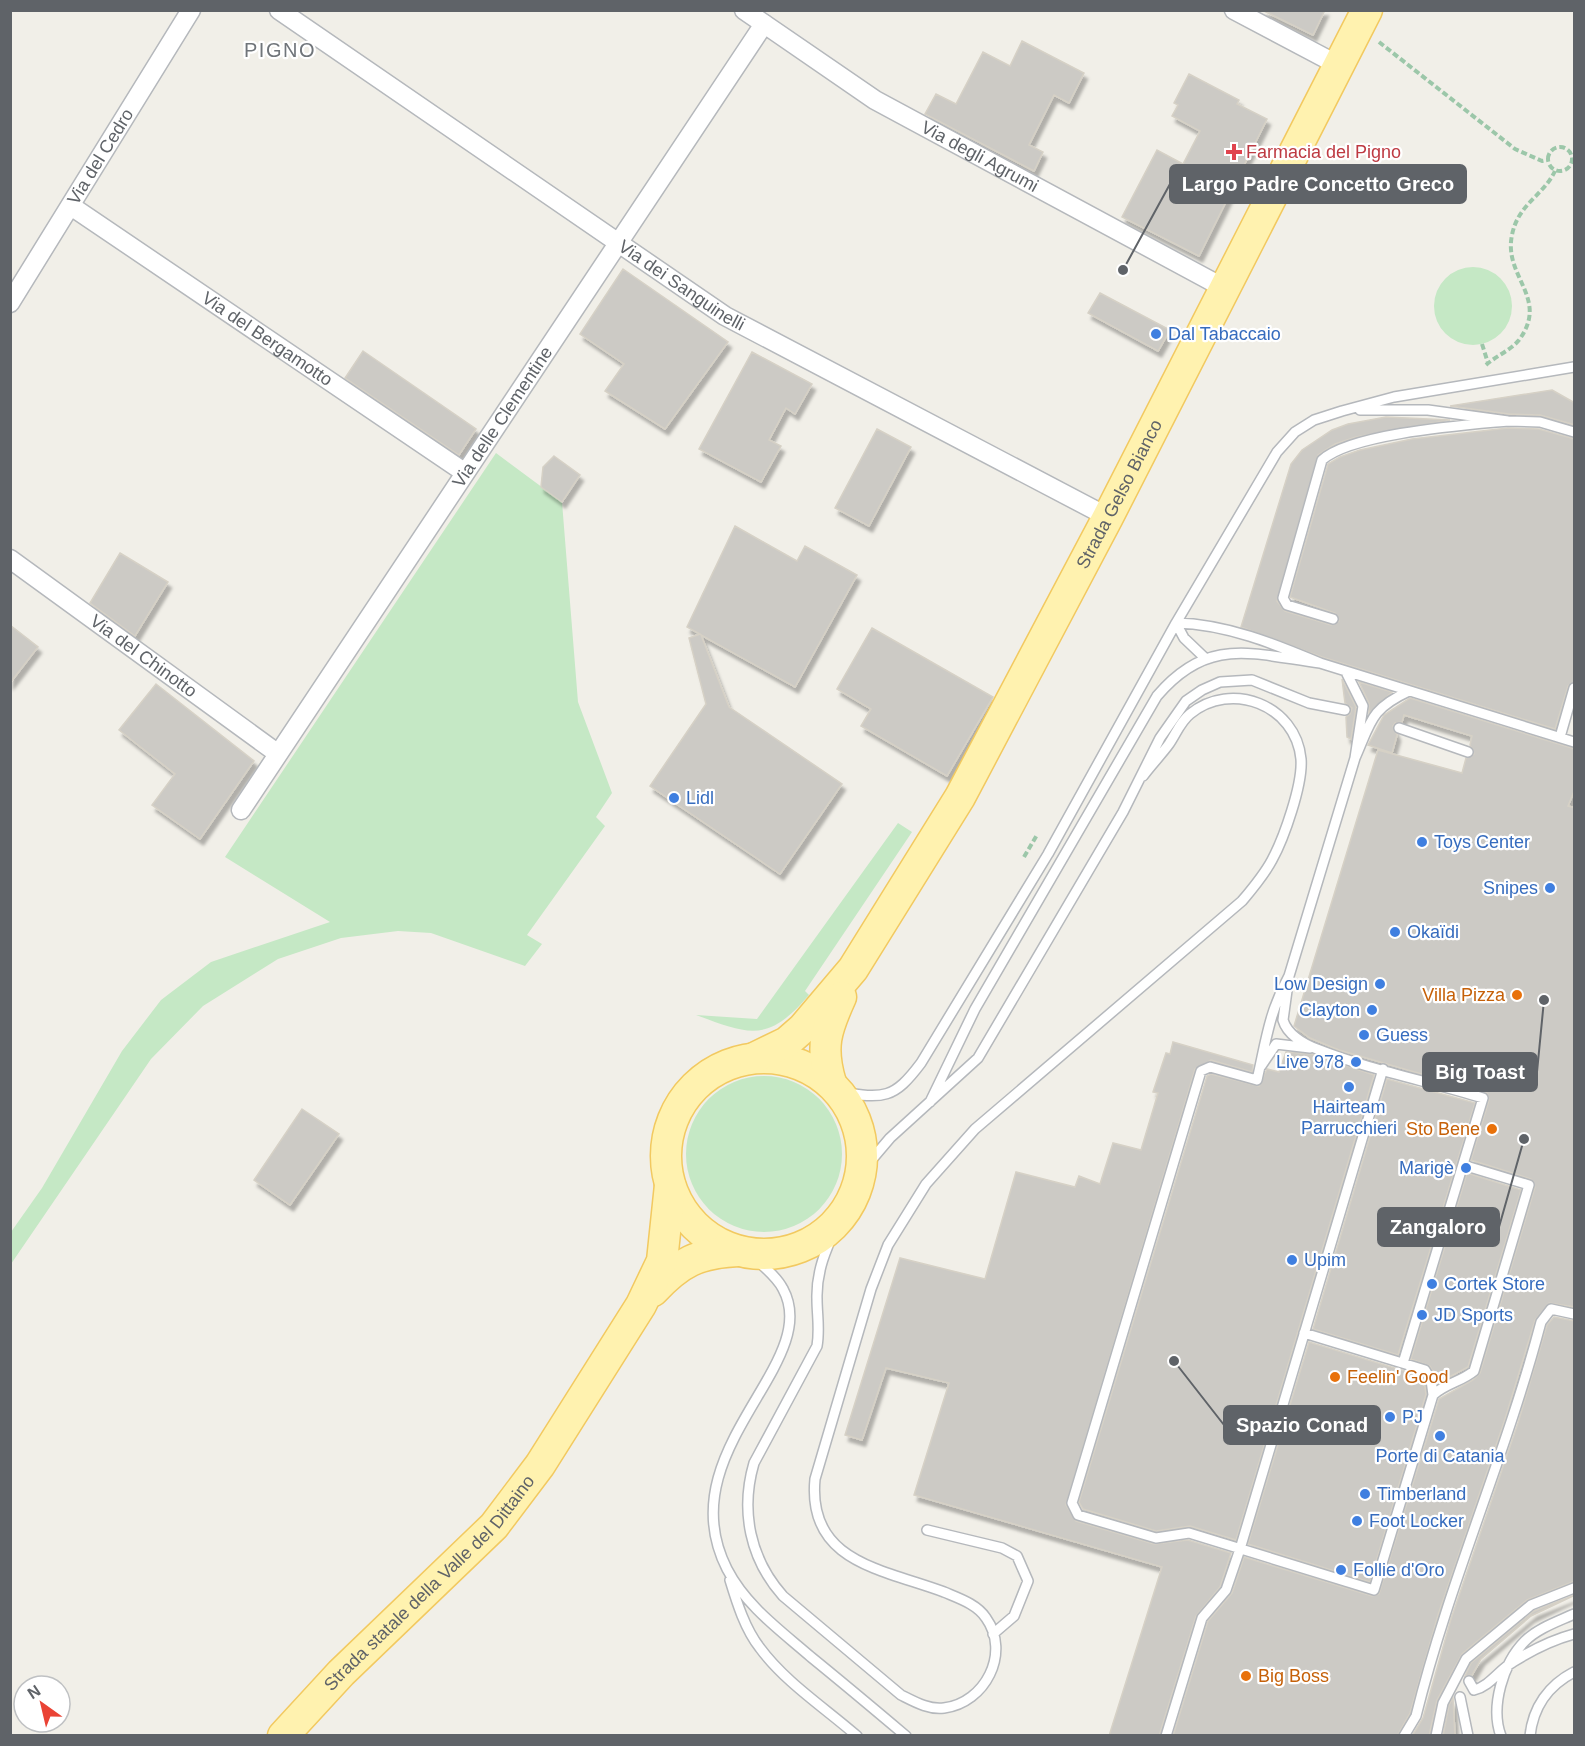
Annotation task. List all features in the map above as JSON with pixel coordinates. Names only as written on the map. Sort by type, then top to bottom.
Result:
[{"type":"main road","name":"Strada Gelso Bianco","points":[[754,1058],[787,1042],[804,1029],[853,969],[960,796],[1108,517],[1363,19]]},
{"type":"main road","name":"Strada Gelso Bianco","points":[[836,1088],[824,1048],[827,1029],[853,969]]},
{"type":"main road","points":[[641,1305],[671,1272],[688,1260],[721,1252],[766,1254],[799,1248],[829,1230],[854,1196],[862,1171],[863,1150],[860,1129],[852,1110],[836,1088],[818,1073],[795,1062],[771,1057],[754,1058],[715,1070],[703,1078],[683,1100],[667,1141],[667,1170],[676,1200],[696,1227],[708,1237],[743,1252]]},
{"type":"main road","points":[[641,1305],[663,1261],[670,1185]]},
{"type":"main road","name":"Strada statale della Valle del Dittaino","points":[[283,1736],[341,1673],[494,1526],[566,1426],[641,1305]]},
{"type":"street","name":"Via del Cedro","points":[[10,303],[191,10]]},
{"type":"street","name":"Via dei Sanguinelli","points":[[279,10],[725,316],[1108,517]]},
{"type":"street","name":"Via degli Agrumi","points":[[744,10],[875,100],[1224,288]]},
{"type":"street","points":[[1234,10],[1338,65]]},
{"type":"street","name":"Via delle Clementine","points":[[241,810],[764,24]]},
{"type":"street","name":"Via del Bergamotto","points":[[70,206],[464,472]]},
{"type":"street","name":"Via del Chinotto","points":[[10,559],[277,753]]},
{"type":"lane","points":[[836,1088],[865,1096],[890,1094],[904,1086],[921,1063],[1048,854],[1176,623],[1277,452],[1295,432],[1314,420],[1394,397],[1575,367]]},
{"type":"lane","points":[[1342,411],[1428,410],[1508,421],[1540,422],[1575,432]]},
{"type":"lane","points":[[1333,619],[1287,605],[1283,598],[1322,460],[1331,452],[1387,436],[1508,421]]},
{"type":"lane","points":[[1176,623],[1184,638],[1206,659]]},
{"type":"lane","points":[[1176,623],[1208,625],[1284,648],[1347,674],[1575,742]]},
{"type":"lane","points":[[930,1102],[975,1009],[1156,696],[1183,670],[1206,659],[1235,651],[1320,663]]},
{"type":"lane","points":[[1347,674],[1363,706],[1355,758]]},
{"type":"lane","points":[[862,1171],[890,1138],[978,1058],[999,1026],[1143,776],[1160,738],[1186,701],[1220,682],[1252,680],[1309,703],[1345,710]]},
{"type":"lane","points":[[1560,737],[1575,688]]},
{"type":"lane","points":[[1316,1049],[1294,1036],[1284,1025],[1289,976],[1355,758],[1375,714],[1383,704],[1409,691]]},
{"type":"lane","points":[[840,1218],[823,1254],[818,1277],[820,1330],[818,1346],[763,1442],[748,1484],[746,1514],[753,1544],[771,1583],[783,1596],[901,1695],[924,1706],[944,1708],[967,1701],[983,1686],[995,1663],[993,1634],[986,1618],[960,1598],[855,1559],[837,1550],[818,1521],[813,1502],[815,1479],[871,1290],[888,1245],[906,1213],[933,1175],[975,1129],[1242,901],[1272,859],[1295,794],[1301,758],[1290,729],[1267,706],[1251,700],[1224,699],[1216,700],[1191,714],[1143,776]]},
{"type":"lane","points":[[1399,729],[1468,752]]},
{"type":"lane","points":[[1289,976],[1277,997],[1263,1043],[1257,1080],[1209,1067],[1201,1071],[1072,1503],[1078,1515],[1156,1538],[1189,1533],[1374,1590],[1434,1395],[1441,1387],[1466,1378],[1474,1371],[1529,1185],[1463,1165]]},
{"type":"lane","points":[[1260,1066],[1276,1044],[1316,1049],[1483,1098],[1403,1363]]},
{"type":"lane","points":[[1166,1736],[1202,1618],[1226,1590],[1240,1550],[1383,1069]]},
{"type":"lane","points":[[743,1252],[783,1288],[789,1303],[789,1333],[783,1351],[730,1443],[718,1471],[713,1506],[714,1528],[740,1612],[759,1647],[774,1665],[857,1736]]},
{"type":"lane","points":[[1404,1736],[1416,1716],[1460,1569],[1501,1455],[1541,1322],[1551,1309],[1575,1314]]},
{"type":"lane","points":[[1304,1333],[1425,1371],[1431,1380],[1434,1395]]},
{"type":"lane","points":[[927,1530],[1002,1548],[1017,1556],[1028,1581],[1014,1616],[993,1634]]},
{"type":"lane","points":[[727,1569],[758,1612],[906,1736]]},
{"type":"lane","points":[[1436,1736],[1443,1703],[1466,1659],[1531,1605],[1575,1588]]},
{"type":"lane","points":[[1501,1736],[1495,1710],[1497,1697],[1512,1662],[1525,1641],[1575,1614]]},
{"type":"lane","points":[[1469,1681],[1474,1690],[1482,1688],[1512,1662],[1546,1643],[1575,1634]]},
{"type":"lane","points":[[1530,1736],[1536,1710],[1544,1697],[1553,1686],[1575,1672]]},
{"type":"lane","points":[[1460,1697],[1468,1736]]},
{"type":"path","points":[[1363,19],[1515,149],[1542,161],[1547,160]]},
{"type":"path","points":[[1561,147],[1568,150],[1573,165],[1561,172],[1555,171],[1547,160],[1554,148],[1561,147]]},
{"type":"path","points":[[1482,371],[1488,363],[1518,342],[1531,317],[1530,300],[1510,254],[1511,237],[1515,223],[1527,202],[1548,184],[1555,171]]},
{"type":"path","points":[[1482,344],[1488,363]]},
{"type":"green space","points":[[1465,267],[1481,267],[1495,273],[1506,284],[1512,298],[1512,314],[1506,328],[1495,339],[1481,345],[1465,345],[1451,339],[1440,328],[1434,314],[1434,298],[1440,284],[1451,273]]},
{"type":"green space","points":[[496,453],[562,502],[578,702],[612,793],[596,817],[605,826],[527,935],[542,944],[525,966],[431,933],[398,931],[341,938],[278,959],[203,1006],[151,1059],[11,1264],[11,1232],[42,1188],[122,1051],[161,1000],[211,962],[330,922],[225,857]]},
{"type":"green space","points":[[898,823],[912,832],[805,991],[809,995],[795,1010],[782,1021],[757,1031],[731,1027],[696,1015],[757,1019]]},
{"type":"green space","points":[[764,1076],[794,1082],[819,1099],[836,1124],[842,1154],[836,1184],[819,1209],[794,1226],[764,1232],[734,1226],[709,1209],[692,1184],[686,1154],[692,1124],[709,1099],[734,1082]]},
{"type":"building","points":[[1262,10],[1325,10],[1313,35]]},
{"type":"building","points":[[1022,41],[1084,73],[1069,103],[1054,95],[1029,145],[1043,152],[1034,171],[925,114],[936,94],[956,104],[983,52],[1010,66]]},
{"type":"building","points":[[1189,74],[1239,100],[1237,104],[1267,119],[1199,256],[1122,217],[1157,150],[1183,164],[1200,131],[1172,116],[1178,105],[1174,103]]},
{"type":"building","points":[[623,269],[728,342],[665,429],[605,391],[624,364],[580,334]]},
{"type":"building","points":[[1100,293],[1170,330],[1158,351],[1088,313]]},
{"type":"building","points":[[363,351],[476,429],[459,455],[345,378]]},
{"type":"building","points":[[752,352],[812,384],[795,414],[786,408],[769,440],[781,446],[761,482],[699,449]]},
{"type":"building","points":[[1552,390],[1575,403],[1575,425],[1540,415],[1509,414],[1450,406]]},
{"type":"building","points":[[1386,417],[1450,420],[1356,437],[1335,444],[1318,455],[1277,601],[1285,611],[1331,625],[1339,621],[1335,613],[1290,597],[1328,464],[1340,457],[1360,450],[1412,439],[1508,428],[1539,429],[1575,439],[1575,681],[1568,686],[1555,729],[1322,657],[1241,627],[1291,464],[1302,450],[1332,430],[1348,424]]},
{"type":"building","points":[[877,429],[911,447],[869,526],[835,508]]},
{"type":"building","points":[[554,456],[580,475],[562,502],[541,487],[543,467]]},
{"type":"building","points":[[735,526],[797,561],[805,546],[857,575],[795,687],[701,635],[729,707],[842,784],[780,874],[650,786],[706,704],[689,638],[700,634],[687,627]]},
{"type":"building","points":[[120,553],[168,582],[135,636],[90,603]]},
{"type":"building","points":[[10,625],[38,647],[10,683]]},
{"type":"building","points":[[872,628],[993,697],[947,776],[861,726],[871,709],[837,689]]},
{"type":"building","points":[[1342,679],[1356,707],[1351,739],[1347,737],[1346,717],[1352,708],[1345,703]]},
{"type":"building","points":[[1359,682],[1392,692],[1369,713],[1369,703]]},
{"type":"building","points":[[156,684],[254,761],[200,839],[152,805],[175,774],[119,730]]},
{"type":"building","points":[[1410,698],[1575,749],[1575,789],[1568,806],[1575,808],[1575,1307],[1549,1303],[1535,1320],[1505,1419],[1438,1615],[1410,1713],[1397,1736],[1173,1736],[1208,1621],[1232,1593],[1244,1557],[1372,1596],[1379,1594],[1439,1399],[1473,1380],[1480,1373],[1535,1187],[1531,1179],[1471,1160],[1489,1100],[1487,1093],[1339,1050],[1310,1038],[1294,1026],[1378,750],[1462,773],[1466,758],[1474,754],[1470,745],[1472,736],[1404,715],[1402,722],[1395,723],[1393,726],[1397,735],[1392,753],[1368,745],[1384,715]]},
{"type":"building","points":[[1173,1042],[1253,1065],[1252,1072],[1211,1060],[1195,1069],[1066,1505],[1076,1521],[1154,1544],[1188,1540],[1231,1553],[1220,1587],[1196,1616],[1159,1736],[1109,1736],[1162,1567],[914,1495],[949,1383],[886,1368],[862,1440],[845,1435],[900,1258],[985,1279],[1016,1172],[1075,1187],[1079,1176],[1100,1184],[1113,1143],[1141,1150],[1158,1093],[1153,1092],[1166,1053],[1170,1054]]},
{"type":"building","points":[[1286,1052],[1312,1054],[1374,1075],[1236,1540],[1190,1526],[1156,1531],[1083,1509],[1079,1502],[1207,1076],[1211,1074],[1259,1086],[1267,1069],[1279,1072]]},
{"type":"building","points":[[1387,1079],[1475,1103],[1398,1355],[1313,1329]]},
{"type":"building","points":[[302,1109],[339,1134],[290,1205],[254,1180]]},
{"type":"building","points":[[1467,1173],[1521,1190],[1468,1367],[1438,1383],[1430,1366],[1411,1359]]},
{"type":"building","points":[[1554,1317],[1575,1321],[1575,1581],[1527,1600],[1462,1654],[1437,1700],[1429,1736],[1412,1736],[1423,1718],[1451,1619],[1518,1423],[1547,1325]]},
{"type":"building","points":[[1309,1342],[1421,1376],[1424,1382],[1426,1394],[1370,1582],[1248,1544]]},
{"type":"building","points":[[1575,1595],[1531,1616],[1481,1659],[1472,1675],[1465,1676],[1471,1663],[1534,1611]]},
{"type":"building","points":[[1453,1698],[1455,1736],[1443,1736],[1449,1705]]},
{"type":"place","name":"Farmacia del Pigno","points":[[1234,152]]},
{"type":"place","name":"Largo Padre Concetto Greco","points":[[1123,270]]},
{"type":"place","name":"Dal Tabaccaio","points":[[1156,334]]},
{"type":"place","name":"Lidl","points":[[674,798]]},
{"type":"place","name":"Toys Center","points":[[1422,842]]},
{"type":"place","name":"Snipes","points":[[1550,888]]},
{"type":"place","name":"Okaïdi","points":[[1395,932]]},
{"type":"place","name":"Low Design","points":[[1380,984]]},
{"type":"place","name":"Villa Pizza","points":[[1517,995]]},
{"type":"place","name":"Big Toast","points":[[1544,1000]]},
{"type":"place","name":"Clayton","points":[[1372,1010]]},
{"type":"place","name":"Guess","points":[[1364,1035]]},
{"type":"place","name":"Live 978","points":[[1356,1062]]},
{"type":"place","name":"Hairteam Parrucchieri","points":[[1349,1087]]},
{"type":"place","name":"Sto Bene","points":[[1492,1129]]},
{"type":"place","name":"Zangaloro","points":[[1524,1139]]},
{"type":"place","name":"Marigè","points":[[1466,1168]]},
{"type":"place","name":"Upim","points":[[1292,1260]]},
{"type":"place","name":"Cortek Store","points":[[1432,1284]]},
{"type":"place","name":"JD Sports","points":[[1422,1315]]},
{"type":"place","name":"Spazio Conad","points":[[1174,1361]]},
{"type":"place","name":"Feelin' Good","points":[[1335,1377]]},
{"type":"place","name":"PJ","points":[[1390,1417]]},
{"type":"place","name":"Porte di Catania","points":[[1440,1436]]},
{"type":"place","name":"Timberland","points":[[1365,1494]]},
{"type":"place","name":"Foot Locker","points":[[1357,1521]]},
{"type":"place","name":"Follie d'Oro","points":[[1341,1570]]},
{"type":"place","name":"Big Boss","points":[[1246,1676]]},
{"type":"district","name":"PIGNO","points":[[280,50]]}]
